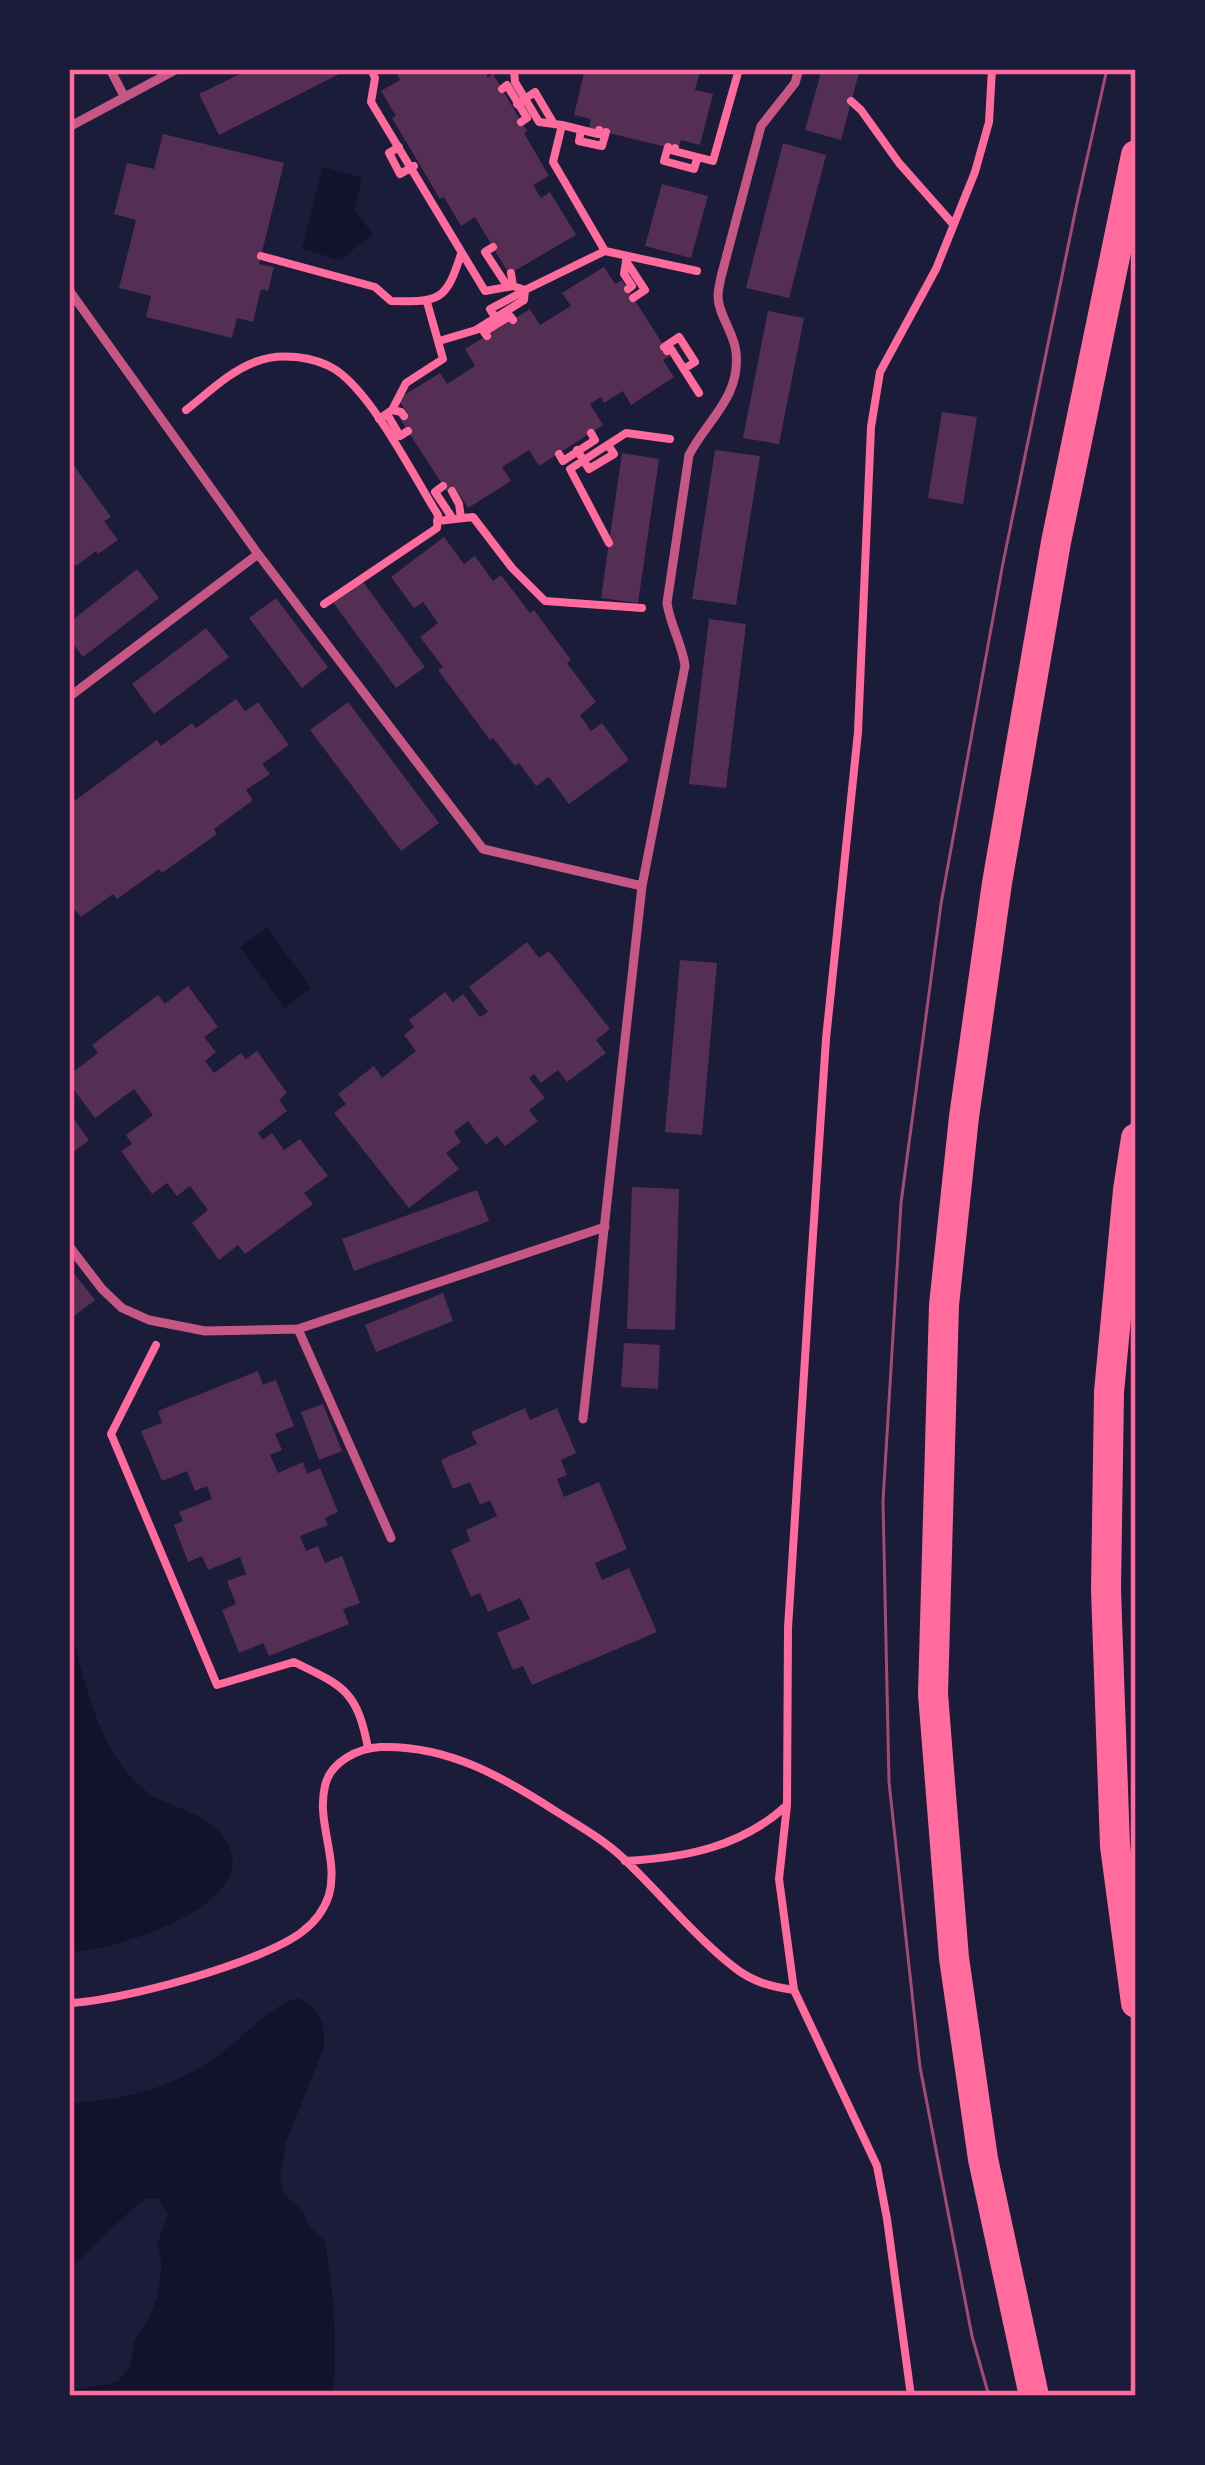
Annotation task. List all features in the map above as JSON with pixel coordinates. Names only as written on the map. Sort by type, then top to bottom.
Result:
[{"type":"main road","points":[[1034,2396],[983,2159],[953,1958],[933,1694],[944,1305],[964,1118],[998,883],[1056,542],[1136,155]]},
{"type":"main road","points":[[1136,1138],[1109,1392],[1106,1590],[1115,1846],[1136,2002]]},
{"type":"lane","points":[[110,69],[124,96]]},
{"type":"lane","points":[[69,127],[176,69]]},
{"type":"lane","points":[[583,1419],[642,886],[685,666],[667,603],[689,455],[728,401],[737,356],[717,298],[761,126],[795,82],[799,69]]},
{"type":"lane","points":[[69,290],[257,554],[483,849],[642,886]]},
{"type":"lane","points":[[69,697],[257,554]]},
{"type":"lane","points":[[69,1246],[122,1308],[149,1320],[206,1331],[298,1329],[605,1227]]},
{"type":"lane","points":[[298,1329],[391,1538]]},
{"type":"path","points":[[371,69],[375,77],[371,102],[405,145],[485,290],[510,286],[525,290]]},
{"type":"path","points":[[514,69],[527,121],[522,123]]},
{"type":"path","points":[[671,147],[664,161],[694,169],[697,159],[713,161],[739,69]]},
{"type":"path","points":[[911,2396],[878,2166],[794,1990],[779,1879],[787,1805],[788,1628],[826,1039],[858,732],[871,428],[880,373],[936,269],[975,172],[989,122],[992,69]]},
{"type":"path","points":[[502,90],[507,88],[539,122],[602,131]]},
{"type":"path","points":[[851,101],[953,224]]},
{"type":"path","points":[[558,125],[553,162],[605,251],[722,277]]},
{"type":"path","points":[[414,167],[422,179],[427,178]]},
{"type":"path","points":[[493,247],[485,252],[510,286]]},
{"type":"path","points":[[502,322],[490,309],[605,251]]},
{"type":"path","points":[[261,256],[375,287],[391,302],[427,302],[450,287],[461,252]]},
{"type":"path","points":[[627,258],[624,274],[631,294]]},
{"type":"path","points":[[510,286],[511,273]]},
{"type":"path","points":[[386,414],[406,383],[443,359],[427,302]]},
{"type":"path","points":[[486,337],[484,332],[502,322]]},
{"type":"path","points":[[439,340],[502,322]]},
{"type":"path","points":[[684,369],[695,362],[679,337],[666,349],[671,349],[715,419]]},
{"type":"path","points":[[166,425],[243,367],[276,357],[311,360],[340,373],[386,414],[400,436],[408,431]]},
{"type":"path","points":[[386,414],[401,412],[404,416]]},
{"type":"path","points":[[306,617],[436,529],[438,515],[386,414]]},
{"type":"path","points":[[557,455],[559,460],[611,449],[626,433],[695,442]]},
{"type":"path","points":[[589,434],[591,441],[570,469],[609,543]]},
{"type":"path","points":[[447,488],[459,504],[457,519],[435,492],[447,488]]},
{"type":"path","points":[[437,521],[473,517],[545,601],[668,610]]},
{"type":"path","points":[[167,1324],[112,1434],[217,1685],[293,1662],[346,1690],[362,1717],[368,1748]]},
{"type":"path","points":[[69,2003],[96,2001],[208,1972],[281,1945],[304,1931],[323,1909],[331,1883],[324,1786],[336,1765],[368,1748],[412,1748],[482,1768],[598,1838],[734,1967],[756,1982],[794,1990]]},
{"type":"path","points":[[626,1861],[729,1843],[787,1805]]},
{"type":"shaded area","points":[[323,167],[362,178],[354,210],[373,234],[340,260],[302,249]]},
{"type":"shaded area","points":[[267,928],[311,988],[285,1008],[240,947]]},
{"type":"shaded area","points":[[69,1614],[93,1709],[114,1754],[143,1789],[219,1831],[232,1865],[224,1886],[178,1921],[117,1943],[69,1952]]},
{"type":"shaded area","points":[[299,1998],[317,2014],[324,2040],[286,2141],[280,2177],[283,2194],[303,2211],[309,2226],[325,2242],[334,2306],[331,2396],[69,2396],[69,2391],[118,2382],[130,2366],[134,2342],[157,2298],[162,2266],[157,2244],[168,2214],[158,2199],[146,2199],[69,2270],[69,2103],[112,2099],[174,2081],[211,2060],[271,2012]]},
{"type":"building","points":[[250,69],[349,69],[219,135],[199,94]]},
{"type":"building","points":[[394,69],[487,69],[487,78],[493,74],[549,176],[533,185],[541,198],[550,192],[576,235],[509,274],[475,217],[461,226],[444,197],[440,199],[392,118],[396,116],[381,91],[400,80]]},
{"type":"building","points":[[585,69],[700,71],[695,90],[713,94],[700,145],[681,140],[678,150],[589,128],[591,119],[574,115]]},
{"type":"building","points":[[822,69],[860,69],[841,140],[805,130]]},
{"type":"building","points":[[163,134],[284,163],[259,264],[274,267],[268,291],[261,289],[253,322],[237,318],[232,338],[146,317],[151,296],[119,288],[136,220],[114,214],[127,163],[154,169]]},
{"type":"building","points":[[783,143],[826,155],[789,298],[746,288]]},
{"type":"building","points":[[662,184],[708,196],[691,258],[645,246]]},
{"type":"building","points":[[604,267],[615,284],[622,280],[670,356],[663,360],[674,377],[631,405],[623,391],[604,403],[601,397],[590,404],[603,425],[539,466],[529,450],[502,467],[511,481],[468,508],[455,488],[448,493],[400,419],[408,414],[398,399],[440,373],[447,384],[475,366],[465,349],[530,309],[540,325],[571,306],[562,293]]},
{"type":"building","points":[[768,311],[804,318],[779,444],[743,438]]},
{"type":"building","points":[[942,412],[977,417],[963,504],[928,498]]},
{"type":"building","points":[[715,450],[760,456],[736,605],[692,599]]},
{"type":"building","points":[[622,453],[659,459],[638,603],[601,598]]},
{"type":"building","points":[[69,459],[111,517],[104,521],[118,540],[76,566],[69,555]]},
{"type":"building","points":[[444,537],[464,564],[475,556],[493,581],[501,575],[530,613],[534,610],[596,702],[580,715],[591,731],[602,723],[629,760],[569,804],[549,777],[536,786],[519,763],[515,766],[490,740],[438,670],[443,667],[420,637],[438,623],[423,602],[414,608],[391,577]]},
{"type":"building","points":[[137,569],[159,598],[83,657],[69,639],[69,623]]},
{"type":"building","points":[[361,579],[425,667],[396,688],[332,601]]},
{"type":"building","points":[[276,598],[328,667],[302,688],[249,618]]},
{"type":"building","points":[[709,619],[746,624],[726,788],[689,784]]},
{"type":"building","points":[[206,628],[229,657],[154,714],[132,684]]},
{"type":"building","points":[[236,699],[245,711],[258,702],[289,745],[262,764],[270,774],[246,790],[253,800],[214,829],[217,834],[162,873],[159,869],[81,917],[75,910],[69,915],[69,805],[157,740],[161,746],[192,723],[196,728]]},
{"type":"building","points":[[348,702],[439,823],[401,851],[310,730]]},
{"type":"building","points":[[527,942],[539,958],[549,951],[610,1029],[596,1040],[606,1053],[567,1082],[558,1070],[541,1083],[534,1074],[529,1078],[545,1098],[529,1110],[538,1121],[505,1146],[497,1136],[486,1145],[468,1121],[454,1132],[461,1142],[446,1153],[459,1169],[409,1208],[334,1113],[346,1104],[338,1094],[374,1066],[382,1078],[416,1051],[404,1035],[414,1027],[409,1020],[445,992],[453,1002],[463,994],[480,1017],[488,1012],[469,987]]},
{"type":"building","points":[[680,960],[717,963],[702,1135],[665,1132]]},
{"type":"building","points":[[188,986],[218,1027],[204,1037],[216,1052],[205,1061],[214,1073],[241,1053],[246,1059],[257,1051],[287,1093],[279,1100],[287,1111],[258,1133],[263,1140],[272,1133],[284,1150],[300,1139],[328,1176],[304,1193],[313,1204],[245,1254],[238,1245],[219,1260],[192,1223],[208,1210],[190,1186],[177,1196],[167,1183],[152,1194],[121,1151],[132,1144],[126,1135],[153,1115],[134,1089],[95,1118],[69,1083],[69,1075],[98,1053],[92,1045],[158,995],[165,1004]]},
{"type":"building","points":[[69,1113],[89,1140],[69,1155]]},
{"type":"building","points":[[632,1187],[679,1189],[675,1330],[627,1329]]},
{"type":"building","points":[[477,1190],[489,1221],[354,1271],[342,1239]]},
{"type":"building","points":[[69,1267],[95,1300],[69,1320]]},
{"type":"building","points":[[443,1293],[453,1321],[376,1352],[365,1325]]},
{"type":"building","points":[[624,1343],[660,1345],[658,1389],[621,1387]]},
{"type":"building","points":[[258,1371],[263,1385],[276,1380],[294,1426],[275,1434],[282,1450],[270,1455],[278,1473],[303,1462],[307,1474],[320,1468],[338,1512],[325,1518],[328,1525],[300,1536],[306,1551],[318,1546],[325,1563],[342,1556],[360,1603],[343,1609],[349,1624],[269,1656],[263,1643],[239,1653],[222,1610],[236,1604],[227,1581],[246,1574],[240,1557],[208,1570],[202,1556],[188,1562],[174,1525],[183,1521],[179,1512],[212,1499],[207,1486],[195,1491],[187,1471],[162,1481],[141,1431],[162,1423],[158,1411]]},
{"type":"building","points":[[323,1404],[342,1451],[319,1460],[301,1412]]},
{"type":"building","points":[[525,1408],[530,1420],[557,1408],[576,1453],[561,1460],[567,1475],[557,1479],[564,1497],[599,1482],[627,1549],[595,1563],[602,1580],[629,1568],[657,1632],[532,1685],[523,1666],[513,1670],[497,1633],[530,1619],[520,1598],[488,1612],[480,1593],[471,1597],[451,1550],[470,1541],[466,1530],[497,1516],[490,1500],[480,1505],[470,1482],[453,1489],[441,1460],[477,1444],[471,1432]]},
{"type":"tram line","points":[[989,2396],[972,2336],[920,2067],[889,1782],[883,1501],[901,1203],[941,904],[1003,563],[1107,69]]}]
